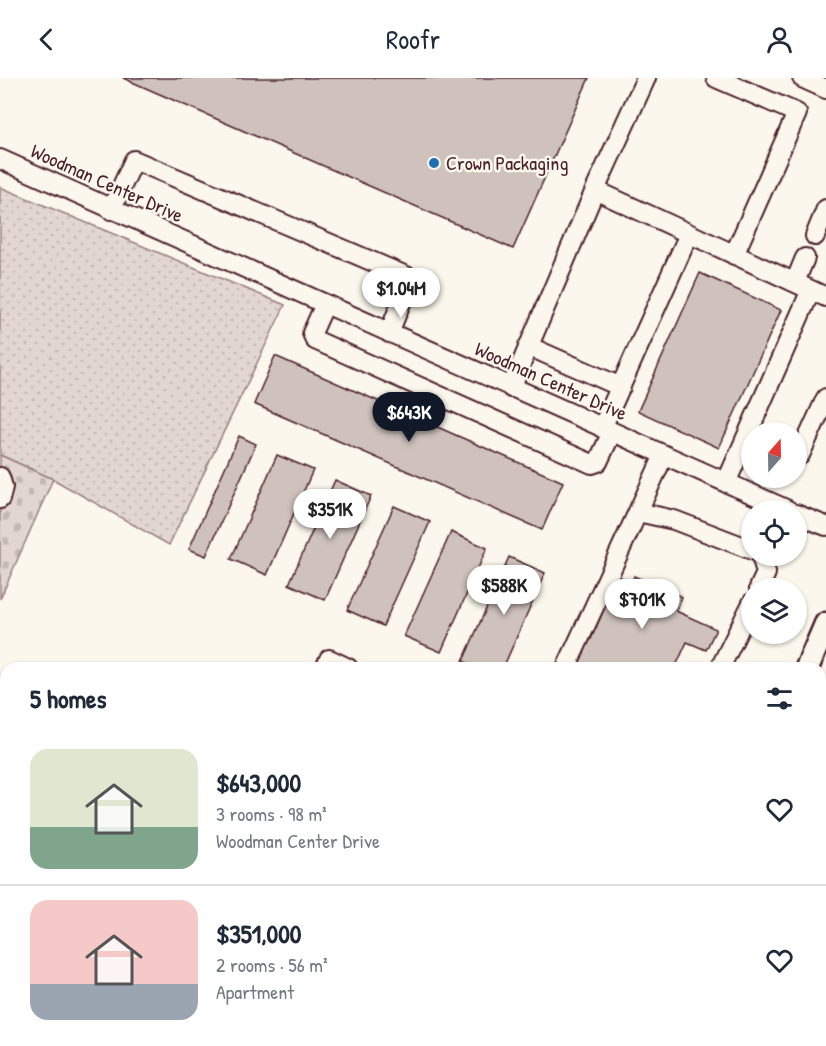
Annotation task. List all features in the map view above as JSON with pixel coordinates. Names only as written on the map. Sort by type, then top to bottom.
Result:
[{"type":"main road","points":[[810,662],[826,624]]},
{"type":"street","points":[[510,388],[646,78]]},
{"type":"street","points":[[716,78],[797,113],[734,255]]},
{"type":"street","points":[[802,78],[826,88]]},
{"type":"street","name":"Woodman Center Drive","points":[[0,159],[765,500]]},
{"type":"street","points":[[111,210],[134,160],[411,278],[389,333]]},
{"type":"street","points":[[595,190],[811,290]]},
{"type":"street","points":[[815,236],[826,209]]},
{"type":"street","points":[[325,304],[312,333],[315,340],[592,464],[598,462],[621,387],[689,234]]},
{"type":"street","points":[[755,422],[811,290],[805,258]]},
{"type":"street","points":[[528,346],[621,387]]},
{"type":"street","points":[[807,440],[826,398]]},
{"type":"street","points":[[726,483],[741,452]]},
{"type":"street","points":[[569,662],[664,455]]},
{"type":"street","points":[[0,477],[3,487],[0,499]]},
{"type":"street","points":[[638,512],[674,520],[741,546]]},
{"type":"street","points":[[807,518],[826,526]]},
{"type":"street","points":[[723,662],[741,625]]},
{"type":"green space","points":[[0,187],[285,305],[169,545],[53,479],[0,455]]},
{"type":"green space","points":[[0,455],[53,479],[0,599]]},
{"type":"building","name":"Crown Packaging","points":[[123,78],[589,78],[513,249]]},
{"type":"building","points":[[700,273],[781,310],[719,448],[638,411]]},
{"type":"building","points":[[275,356],[563,482],[542,530],[254,404]]},
{"type":"building","points":[[239,436],[256,444],[206,556],[189,549]]},
{"type":"building","points":[[277,455],[313,470],[267,575],[231,559]]},
{"type":"building","points":[[335,480],[371,496],[325,600],[289,584]]},
{"type":"building","points":[[394,506],[430,522],[383,626],[347,610]]},
{"type":"building","points":[[451,532],[487,548],[441,652],[404,636]]},
{"type":"building","points":[[509,557],[545,573],[506,662],[463,661]]},
{"type":"building","points":[[618,576],[632,582],[634,576],[682,597],[676,611],[716,629],[706,650],[687,642],[678,662],[574,662],[591,639]]},
{"type":"place","name":"Crown Packaging","points":[[434,163]]}]
